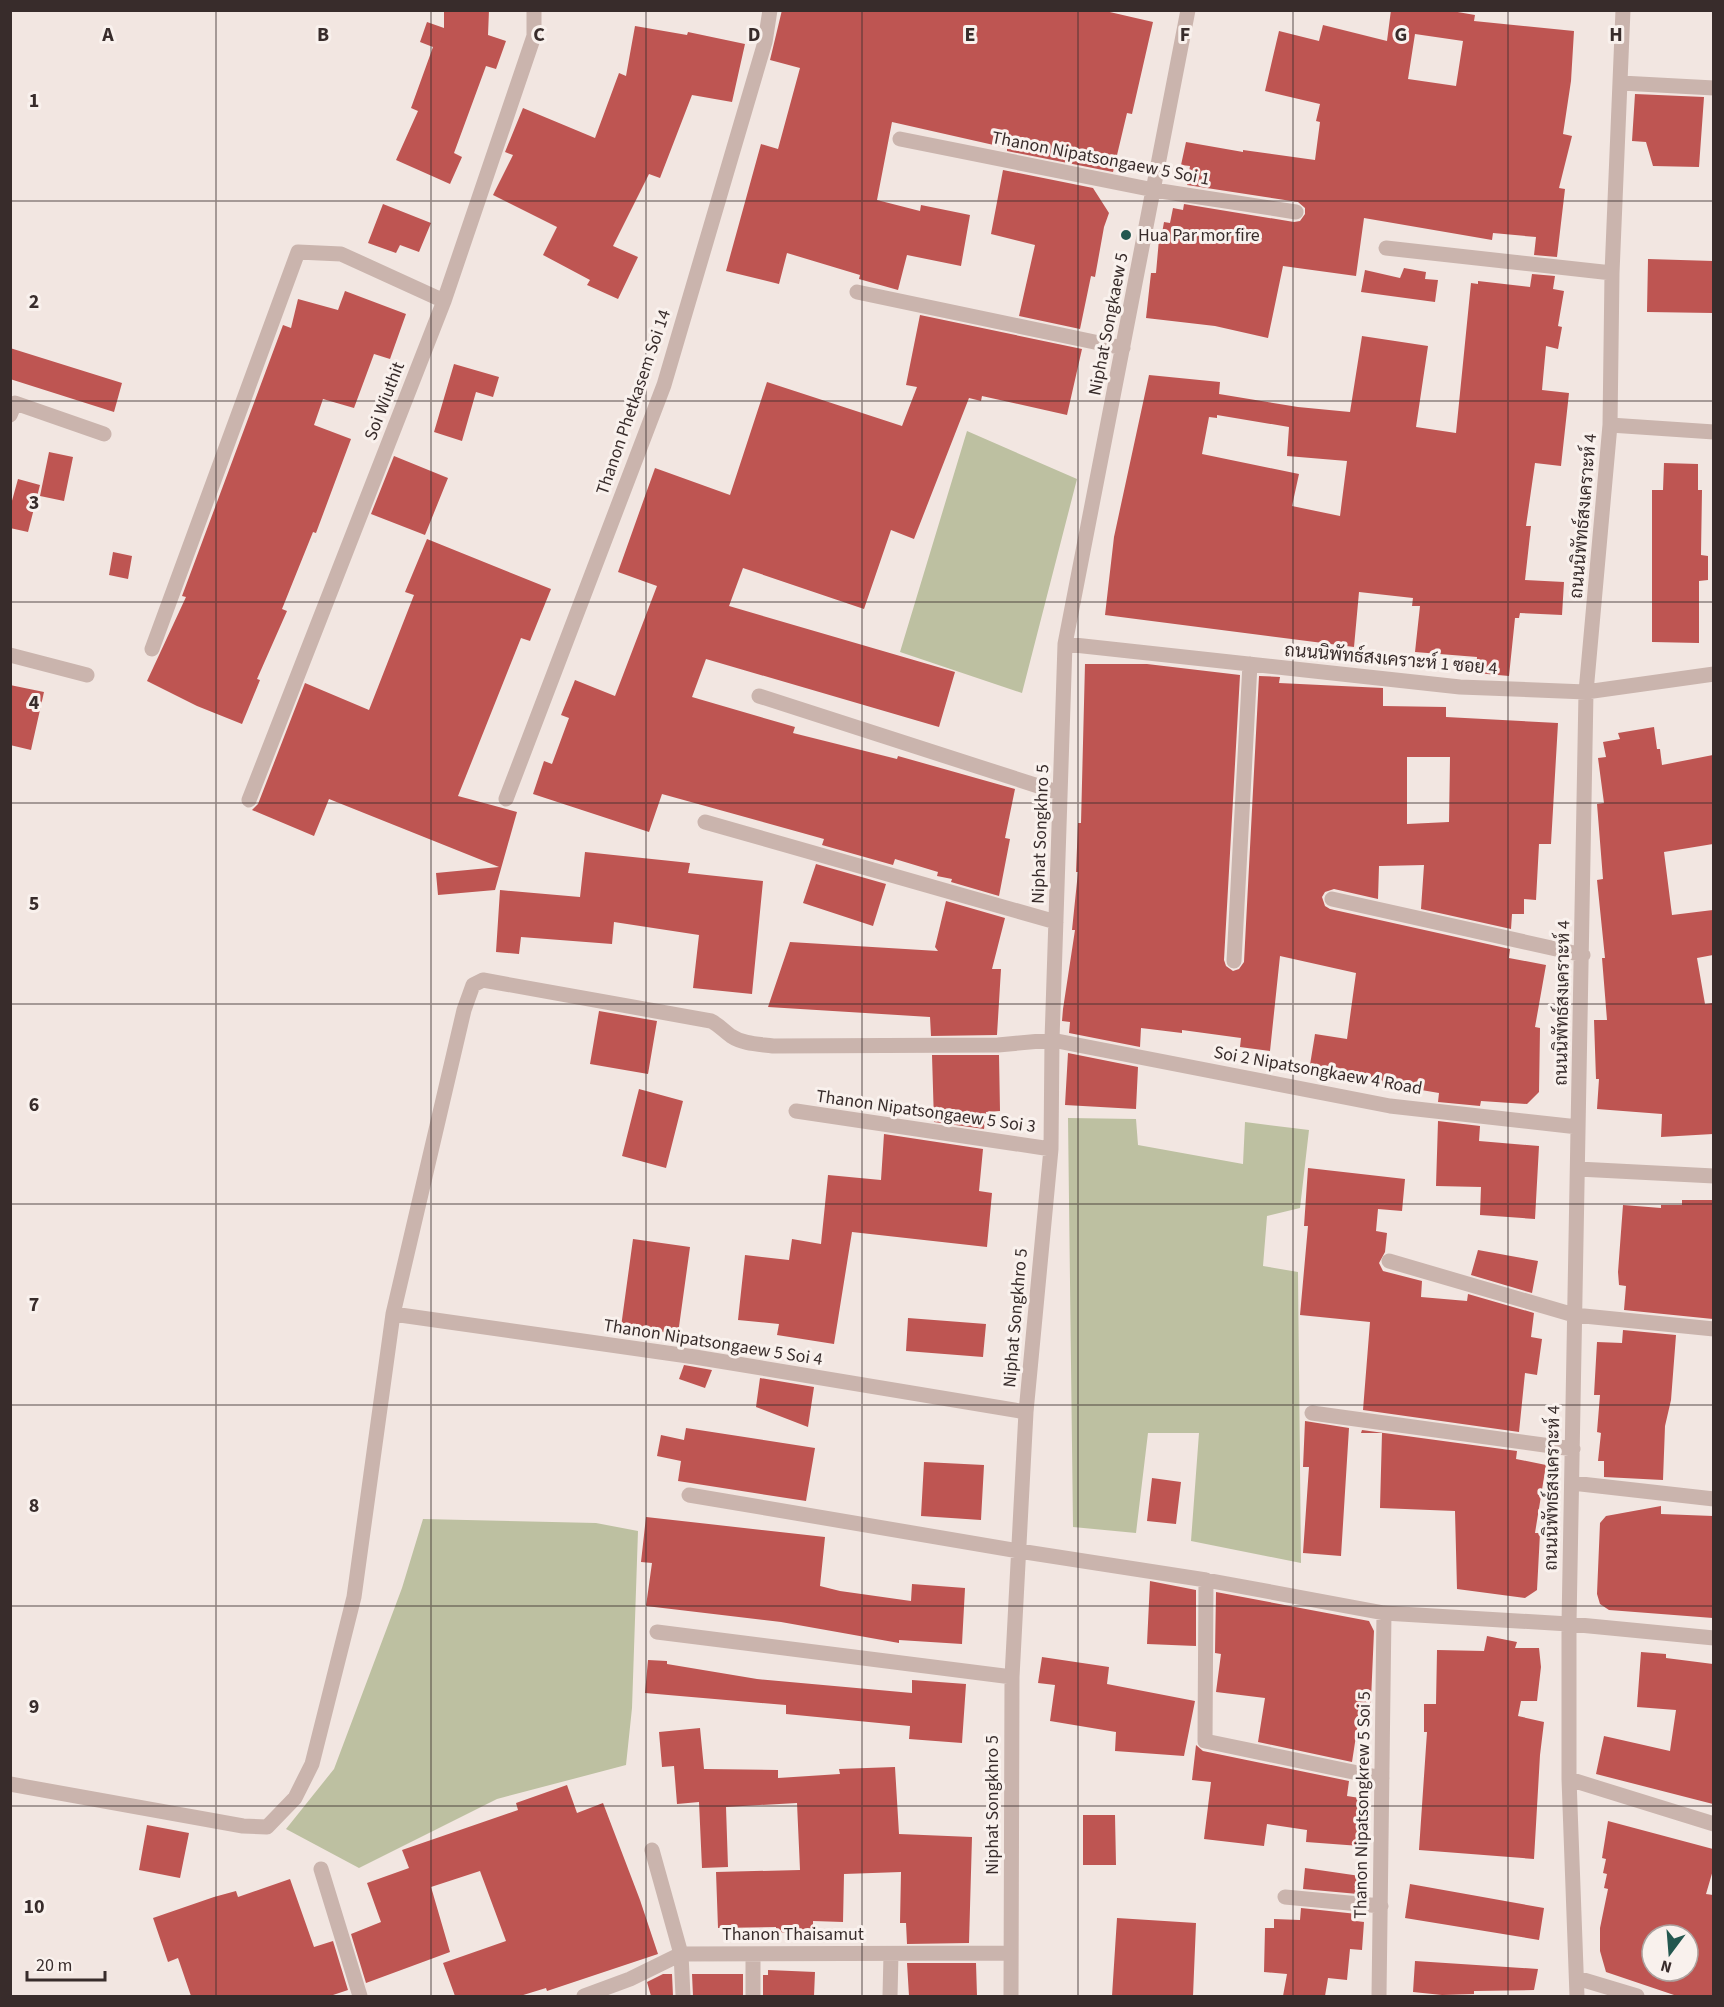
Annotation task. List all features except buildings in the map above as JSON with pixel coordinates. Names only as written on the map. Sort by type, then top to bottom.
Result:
[{"type":"street","name":"Soi Wiuthit","points":[[249,800],[444,301],[534,36],[534,10]]},
{"type":"street","name":"Thanon Phetkasem Soi 14","points":[[506,799],[664,385],[765,42],[770,10]]},
{"type":"street","name":"Niphat Songkaew 5","points":[[1065,644],[1188,10]]},
{"type":"street","name":"ถนนนิพัทธ์สงเคราะห์ 4","points":[[1577,1996],[1569,1779],[1569,1624],[1586,692],[1610,425],[1612,273],[1623,10]]},
{"type":"street","points":[[1621,83],[1713,88]]},
{"type":"street","name":"Thanon Nipatsongaew 5 Soi 1","points":[[900,139],[1154,190],[1296,212]]},
{"type":"street","points":[[1386,248],[1612,273]]},
{"type":"street","points":[[152,649],[298,252],[341,254],[444,301]]},
{"type":"street","points":[[857,292],[1124,348]]},
{"type":"street","points":[[10,415],[15,404],[104,434]]},
{"type":"street","points":[[1610,425],[1713,432]]},
{"type":"street","name":"ถนนนิพัทธ์สงเคราะห์ 1 ซอย 4","points":[[1065,644],[1460,687],[1586,692],[1713,674]]},
{"type":"street","name":"Niphat Songkhro 5","points":[[1011,1996],[1012,1677],[1026,1412],[1051,1149],[1052,1040],[1065,644]]},
{"type":"street","points":[[10,655],[87,675]]},
{"type":"street","points":[[1234,961],[1250,664]]},
{"type":"street","points":[[759,696],[1060,793]]},
{"type":"street","points":[[705,822],[1056,922]]},
{"type":"street","points":[[1332,899],[1583,955]]},
{"type":"street","name":"Soi 2 Nipatsongkaew 4 Road","points":[[10,1784],[243,1826],[267,1827],[295,1798],[312,1764],[354,1597],[393,1314],[464,1010],[473,986],[483,980],[711,1021],[731,1036],[748,1043],[765,1045],[998,1045],[1052,1040],[1390,1106],[1578,1127]]},
{"type":"street","name":"Thanon Nipatsongaew 5 Soi 3","points":[[796,1111],[1051,1149]]},
{"type":"street","points":[[1578,1169],[1713,1176]]},
{"type":"street","points":[[1389,1261],[1574,1315],[1713,1329]]},
{"type":"street","name":"Thanon Nipatsongaew 5 Soi 4","points":[[393,1314],[695,1357],[1026,1412]]},
{"type":"street","points":[[1312,1413],[1573,1449]]},
{"type":"street","points":[[1572,1483],[1713,1499]]},
{"type":"street","points":[[690,1495],[1206,1580],[1384,1613],[1569,1624],[1713,1638]]},
{"type":"street","points":[[1206,1580],[1205,1741],[1382,1778]]},
{"type":"street","name":"Thanon Nipatsongkrew 5 Soi 5","points":[[1379,1996],[1384,1613]]},
{"type":"street","points":[[657,1632],[1012,1677]]},
{"type":"street","points":[[1569,1779],[1713,1824]]},
{"type":"street","points":[[652,1850],[681,1954],[683,1996]]},
{"type":"street","points":[[321,1869],[360,1996]]},
{"type":"street","points":[[1285,1897],[1381,1906]]},
{"type":"street","name":"Thanon Thaisamut","points":[[584,1996],[630,1979],[681,1954],[1011,1953]]},
{"type":"street","points":[[753,1954],[753,1996]]},
{"type":"street","points":[[890,1996],[891,1954]]},
{"type":"street","points":[[1577,1978],[1636,1996]]},
{"type":"green space","points":[[967,431],[1077,479],[1022,693],[900,652]]},
{"type":"green space","points":[[1068,1118],[1136,1119],[1138,1145],[1243,1164],[1245,1122],[1309,1130],[1300,1208],[1267,1216],[1263,1266],[1298,1272],[1301,1563],[1191,1541],[1199,1433],[1148,1433],[1136,1533],[1073,1527]]},
{"type":"green space","points":[[423,1519],[596,1523],[638,1531],[632,1708],[626,1765],[497,1799],[359,1868],[286,1829],[334,1769],[402,1588]]},
{"type":"place","name":"Hua Par mor fire","points":[[1126,235]]}]
